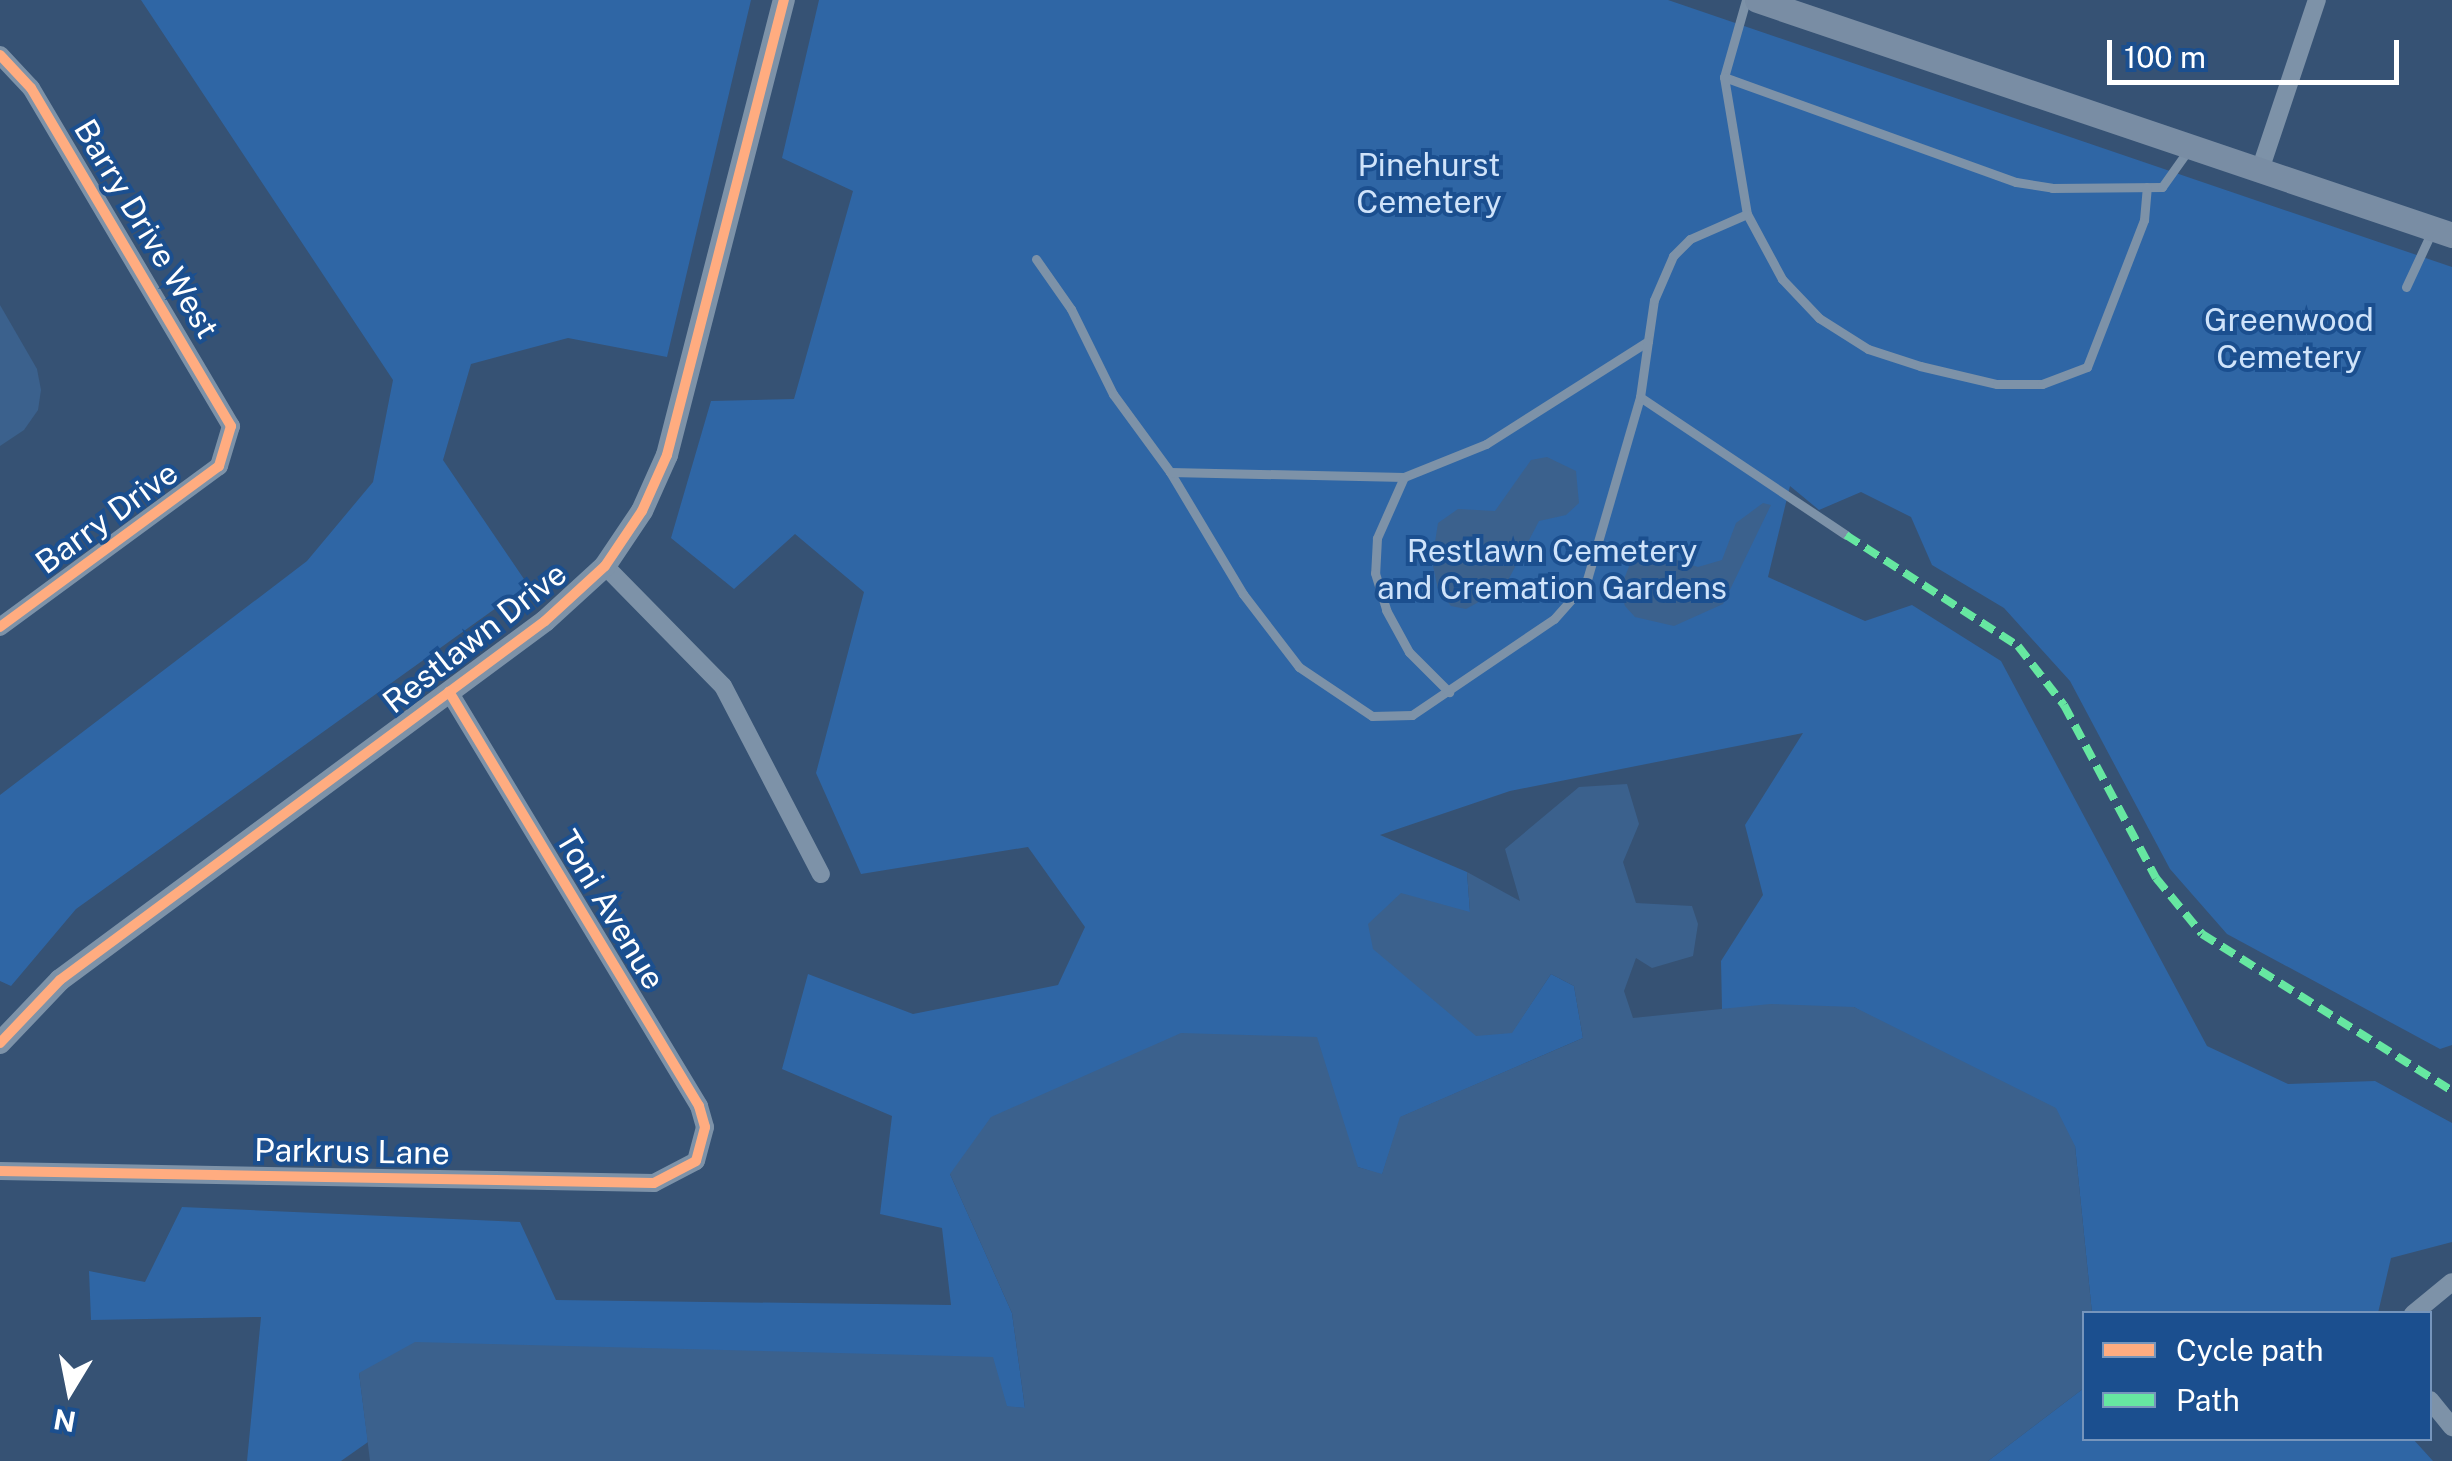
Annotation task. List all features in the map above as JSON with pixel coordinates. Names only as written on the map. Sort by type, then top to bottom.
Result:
[{"type":"main road","points":[[1757,0],[2442,232]]},
{"type":"street","name":"Restlawn Drive","points":[[0,1043],[60,980],[449,692],[605,566],[642,511],[667,455],[784,0]]},
{"type":"street","points":[[2260,170],[2317,0]]},
{"type":"street","name":"Barry Drive West","points":[[0,55],[31,88],[217,396],[230,439]]},
{"type":"street","name":"Barry Drive","points":[[0,627],[219,466],[230,439]]},
{"type":"street","points":[[605,566],[723,686],[821,874]]},
{"type":"street","name":"Toni Avenue","points":[[449,692],[700,1106],[705,1127],[696,1161]]},
{"type":"street","name":"Parkrus Lane","points":[[0,1171],[654,1182],[696,1161]]},
{"type":"street","points":[[2417,1311],[2452,1282]]},
{"type":"street","points":[[2432,1402],[2452,1427]]},
{"type":"lane","points":[[1746,0],[1724,77],[1747,214],[1782,279],[1819,318],[1868,349],[1996,384],[2042,384],[2088,367],[2144,220],[2147,187]]},
{"type":"lane","points":[[1724,77],[2016,182],[2052,188],[2162,186],[2190,146]]},
{"type":"lane","points":[[1036,259],[1071,309],[1113,394],[1170,472],[1243,594],[1299,666],[1335,695],[1393,719],[1449,692],[1554,619],[1586,583],[1640,397],[1654,300],[1673,256],[1690,239],[1747,214]]},
{"type":"lane","points":[[2406,287],[2442,232]]},
{"type":"lane","points":[[1170,472],[1404,477],[1486,444],[1648,342]]},
{"type":"lane","points":[[1640,397],[1846,535]]},
{"type":"lane","points":[[1404,477],[1378,538],[1376,574],[1386,610],[1410,652],[1449,692]]},
{"type":"green space","points":[[141,0],[751,0],[667,357],[568,338],[471,364],[443,460],[528,585],[76,909],[11,986],[0,981],[0,795],[307,561],[373,482],[393,380]]},
{"type":"green space","points":[[819,0],[1668,0],[2452,267],[2452,1045],[2440,1049],[2227,934],[2170,869],[2070,681],[2004,608],[1932,565],[1911,517],[1861,492],[1819,510],[1790,486],[1768,577],[1865,621],[1912,605],[2001,661],[2207,1046],[2288,1084],[2375,1081],[2452,1123],[2452,1242],[2391,1258],[2378,1311],[2092,1311],[2075,1146],[1854,1007],[1722,1009],[1721,961],[1763,895],[1745,825],[1803,733],[1510,791],[1380,835],[1467,872],[1470,912],[1512,1032],[1551,974],[1574,986],[1583,1038],[1401,1117],[1382,1175],[1358,1167],[950,1174],[1012,1313],[1025,1408],[359,1373],[368,1442],[341,1461],[247,1461],[261,1317],[91,1320],[89,1271],[145,1282],[182,1207],[520,1222],[556,1300],[951,1305],[942,1228],[880,1214],[892,1116],[782,1069],[808,974],[913,1014],[1058,985],[1085,927],[1028,847],[861,874],[816,773],[864,592],[795,534],[734,589],[671,538],[711,401],[794,399],[853,191],[782,158]]},
{"type":"green space","points":[[2082,1390],[2082,1441],[2415,1441],[2433,1461],[1988,1461]]},
{"type":"shaded area","points":[[0,305],[37,369],[41,390],[38,410],[24,430],[0,446]]},
{"type":"shaded area","points":[[1547,457],[1576,471],[1579,503],[1566,515],[1539,521],[1504,588],[1466,609],[1451,606],[1438,590],[1432,561],[1438,523],[1458,509],[1495,511],[1531,460]]},
{"type":"shaded area","points":[[1763,503],[1771,505],[1723,604],[1674,626],[1635,617],[1625,606],[1620,589],[1632,559],[1647,550],[1698,567],[1722,560],[1736,523]]},
{"type":"shaded area","points":[[1627,784],[1639,824],[1623,862],[1636,903],[1692,906],[1698,924],[1693,956],[1652,968],[1636,958],[1624,991],[1633,1018],[1770,1004],[1854,1007],[2056,1108],[2075,1146],[2092,1311],[2082,1311],[2082,1390],[1988,1461],[370,1461],[359,1373],[415,1342],[993,1357],[1007,1406],[1025,1408],[1012,1313],[950,1174],[991,1117],[1181,1033],[1317,1037],[1358,1167],[1382,1174],[1400,1117],[1583,1038],[1574,986],[1551,974],[1512,1033],[1476,1036],[1373,949],[1368,924],[1401,893],[1470,912],[1467,872],[1520,901],[1505,849],[1579,787]]},
{"type":"marked path","points":[[1846,535],[2018,646],[2064,705],[2156,878],[2202,934],[2452,1091]]},
{"type":"cycle path","points":[[0,1043],[60,980],[545,621],[605,566],[642,511],[667,455],[784,0]]},
{"type":"cycle path","points":[[0,55],[31,88],[231,426],[219,466],[0,627]]},
{"type":"cycle path","points":[[0,1171],[654,1183],[696,1161],[705,1127],[699,1106],[449,692]]},
{"type":"park label","name":"Pinehurst Cemetery","points":[[1429,184]]},
{"type":"park label","name":"Greenwood Cemetery","points":[[2289,340]]},
{"type":"park label","name":"Restlawn Cemetery and Cremation Gardens","points":[[1552,570]]}]
